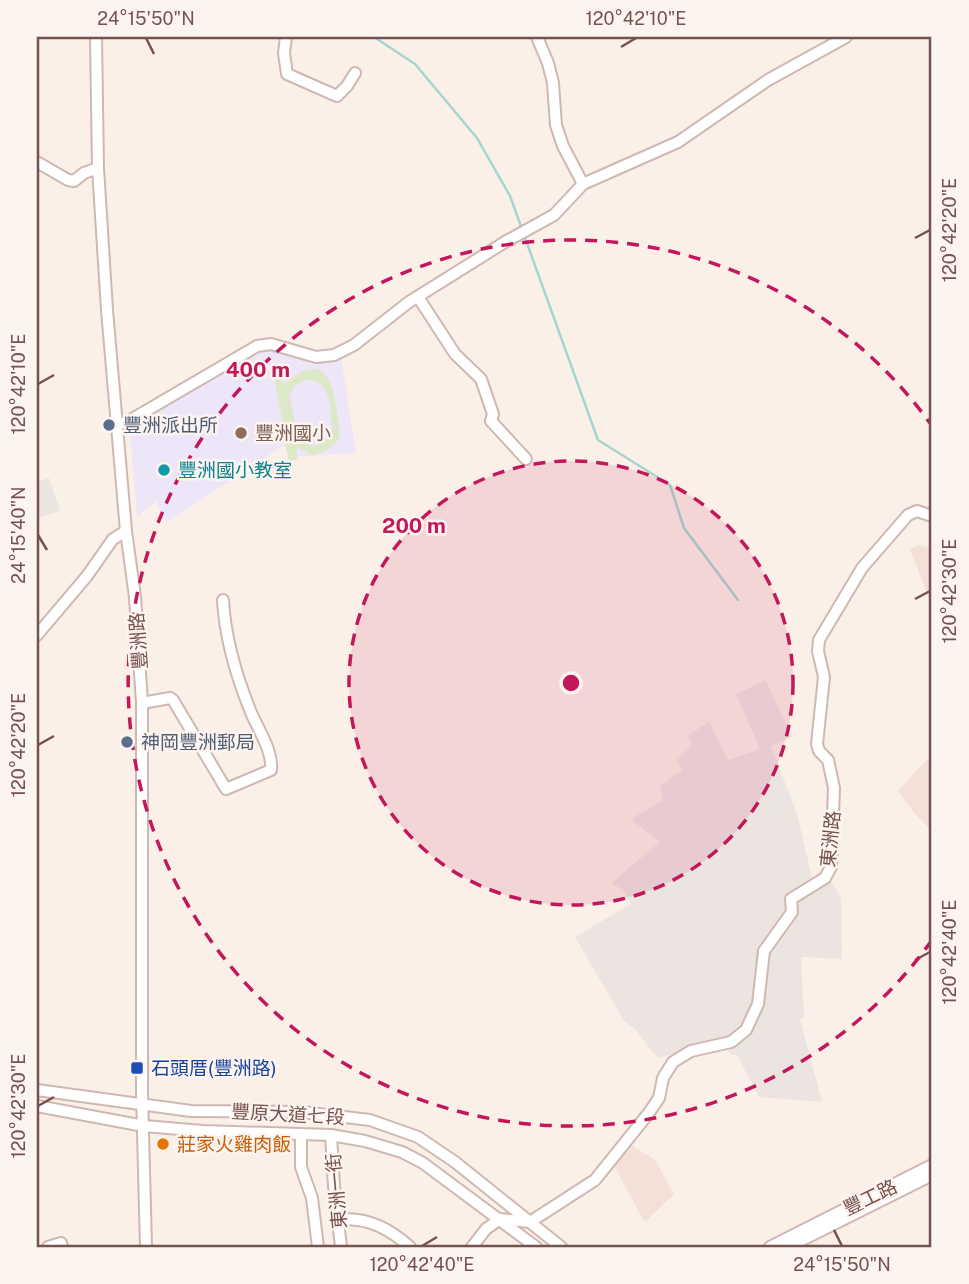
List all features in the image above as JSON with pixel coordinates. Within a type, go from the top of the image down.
[{"type":"street","name":"豐洲路","points":[[96,37],[98,168],[142,703],[146,1247]]},
{"type":"street","points":[[286,37],[284,53],[287,74],[337,96],[355,74]]},
{"type":"street","points":[[537,37],[554,83],[556,125],[563,146],[583,184]]},
{"type":"street","points":[[118,425],[261,345],[276,345],[308,356],[334,355],[354,345],[418,297],[505,242],[554,215],[583,184],[678,142],[768,80],[846,37]]},
{"type":"street","points":[[37,162],[74,181],[84,173],[98,168]]},
{"type":"street","points":[[418,297],[455,354],[481,379],[494,414],[491,421],[526,458]]},
{"type":"street","name":"東洲路","points":[[530,1222],[602,1173],[659,1098],[663,1078],[673,1062],[691,1051],[731,1042],[750,1025],[760,996],[764,951],[792,912],[791,900],[825,878],[830,870],[834,788],[828,761],[819,751],[816,740],[824,677],[818,651],[820,636],[862,568],[908,514],[917,511],[932,516]]},
{"type":"street","points":[[37,635],[87,576],[113,540],[126,531]]},
{"type":"street","points":[[142,703],[170,698],[173,700],[226,789],[271,771],[270,757],[249,709],[227,639],[223,600]]},
{"type":"street","name":"豐原大道七段","points":[[37,1090],[191,1111],[302,1112],[370,1120],[418,1137],[455,1162],[561,1247]]},
{"type":"street","name":"豐原大道七段","points":[[37,1107],[144,1126],[203,1131],[331,1135],[365,1141],[402,1152],[423,1163],[536,1247]]},
{"type":"street","points":[[301,1135],[301,1167],[312,1198],[318,1247]]},
{"type":"street","name":"東洲一街","points":[[331,1135],[341,1247]]},
{"type":"street","name":"豐工路","points":[[770,1247],[932,1165]]},
{"type":"street","name":"豐工路","points":[[788,1247],[932,1175]]},
{"type":"street","points":[[338,1220],[352,1218],[368,1222],[395,1234],[410,1247]]},
{"type":"street","points":[[472,1247],[486,1228],[500,1219],[530,1222]]},
{"type":"street","points":[[48,1247],[61,1242],[62,1247]]},
{"type":"shaded area","name":"豐洲國小","points":[[271,345],[310,364],[341,356],[356,453],[292,457],[284,445],[166,523],[156,501],[137,517],[129,421]]},
{"type":"shaded area","points":[[49,478],[60,511],[37,518],[37,482]]},
{"type":"shaded area","points":[[918,545],[932,548],[932,607],[910,549]]},
{"type":"shaded area","points":[[766,680],[792,737],[771,746],[797,814],[814,886],[830,879],[841,898],[842,959],[801,957],[804,1017],[800,1019],[822,1102],[759,1097],[737,1055],[732,1055],[725,1047],[705,1043],[660,1058],[656,1056],[636,1030],[624,1021],[575,937],[631,904],[623,890],[611,883],[660,842],[634,822],[633,818],[663,800],[660,786],[682,770],[677,760],[692,745],[688,736],[709,721],[728,760],[760,749],[736,694]]},
{"type":"shaded area","points":[[927,759],[932,768],[932,831],[898,791]]},
{"type":"shaded area","points":[[628,1143],[655,1160],[674,1194],[646,1221],[613,1164]]},
{"type":"green space","points":[[280,365],[284,385],[301,373],[313,369],[322,372],[329,380],[340,436],[329,449],[312,455],[297,447],[297,459],[289,462],[273,368]],"holes":[[[305,380],[321,384],[328,397],[333,430],[325,441],[316,446],[305,443],[298,437],[289,396],[294,386]]]},
{"type":"waterway","points":[[374,37],[415,64],[477,138],[510,196],[522,229]]},
{"type":"waterway","points":[[524,235],[598,440],[670,485],[684,528],[738,600]]},
{"type":"place","name":"豐洲派出所","points":[[109,425]]},
{"type":"place","name":"豐洲國小","points":[[241,433]]},
{"type":"place","name":"豐洲國小教室","points":[[164,470]]},
{"type":"place","name":"神岡豐洲郵局","points":[[127,742]]},
{"type":"place","name":"石頭厝(豐洲路)","points":[[137,1068]]},
{"type":"place","name":"莊家火雞肉飯","points":[[163,1144]]}]
